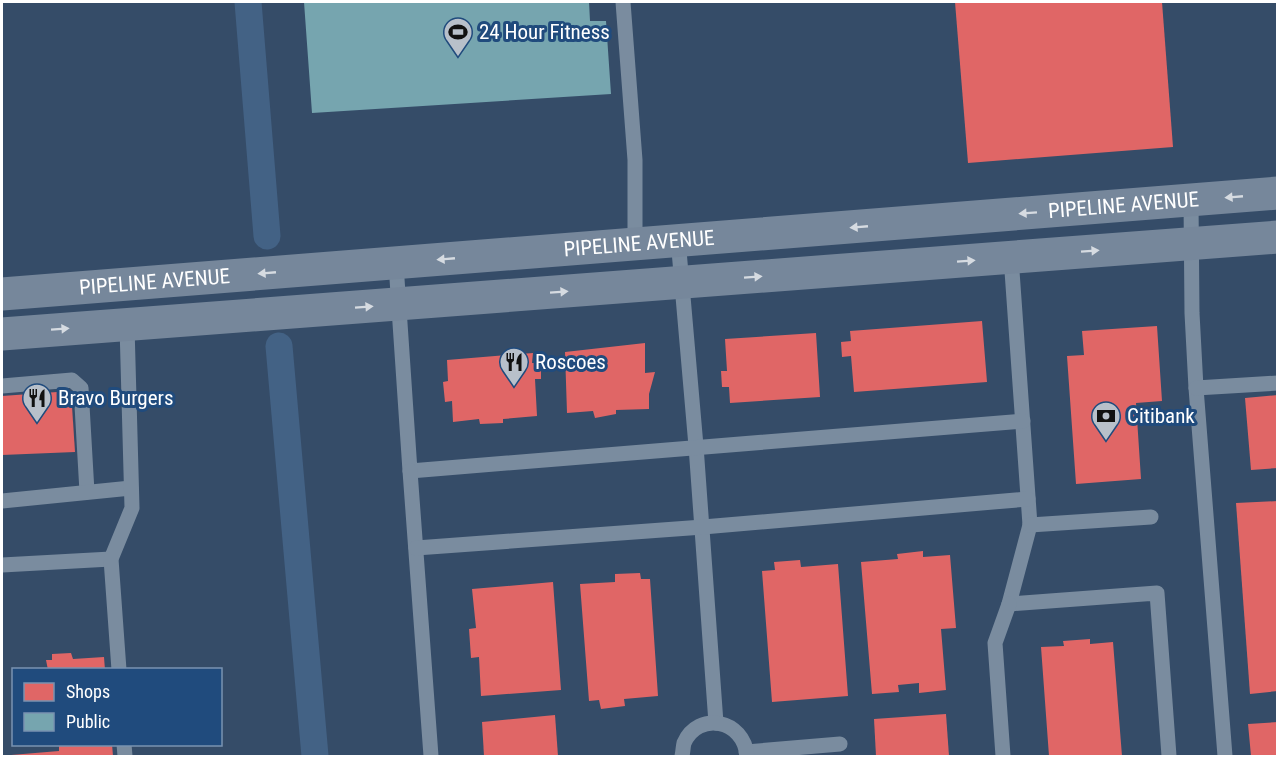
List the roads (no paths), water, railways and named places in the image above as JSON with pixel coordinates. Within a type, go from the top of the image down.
[{"type":"main road","name":"PIPELINE AVENUE","points":[[2,294],[396,264],[635,242],[1278,193]]},
{"type":"main road","name":"PIPELINE AVENUE","points":[[2,334],[1278,237]]},
{"type":"lane","points":[[623,2],[635,160],[635,242]]},
{"type":"lane","points":[[1191,201],[1192,313],[1196,388],[1225,756]]},
{"type":"lane","points":[[678,239],[716,723]]},
{"type":"lane","points":[[1003,756],[995,643],[1009,604],[1030,525],[1011,257]]},
{"type":"lane","points":[[396,264],[431,756]]},
{"type":"lane","points":[[119,668],[111,559],[132,508],[127,326]]},
{"type":"lane","points":[[2,386],[72,380],[81,388],[87,492]]},
{"type":"lane","points":[[1196,388],[1278,383]]},
{"type":"lane","points":[[410,471],[1023,421]]},
{"type":"lane","points":[[2,501],[131,488]]},
{"type":"lane","points":[[416,548],[702,527],[1028,499]]},
{"type":"lane","points":[[1030,525],[1151,517]]},
{"type":"lane","points":[[2,565],[111,559]]},
{"type":"lane","points":[[1009,604],[1157,594],[1169,756]]},
{"type":"lane","points":[[682,756],[684,743],[692,732],[703,725],[716,723],[729,726],[740,734],[746,746],[746,754],[840,744]]},
{"type":"waterway","points":[[248,2],[267,236]]},
{"type":"waterway","points":[[279,346],[315,756]]},
{"type":"place","name":"24 Hour Fitness","points":[[458,58]]},
{"type":"place","name":"Roscoes","points":[[514,388]]},
{"type":"place","name":"Bravo Burgers","points":[[37,424]]},
{"type":"place","name":"Citibank","points":[[1106,442]]}]
